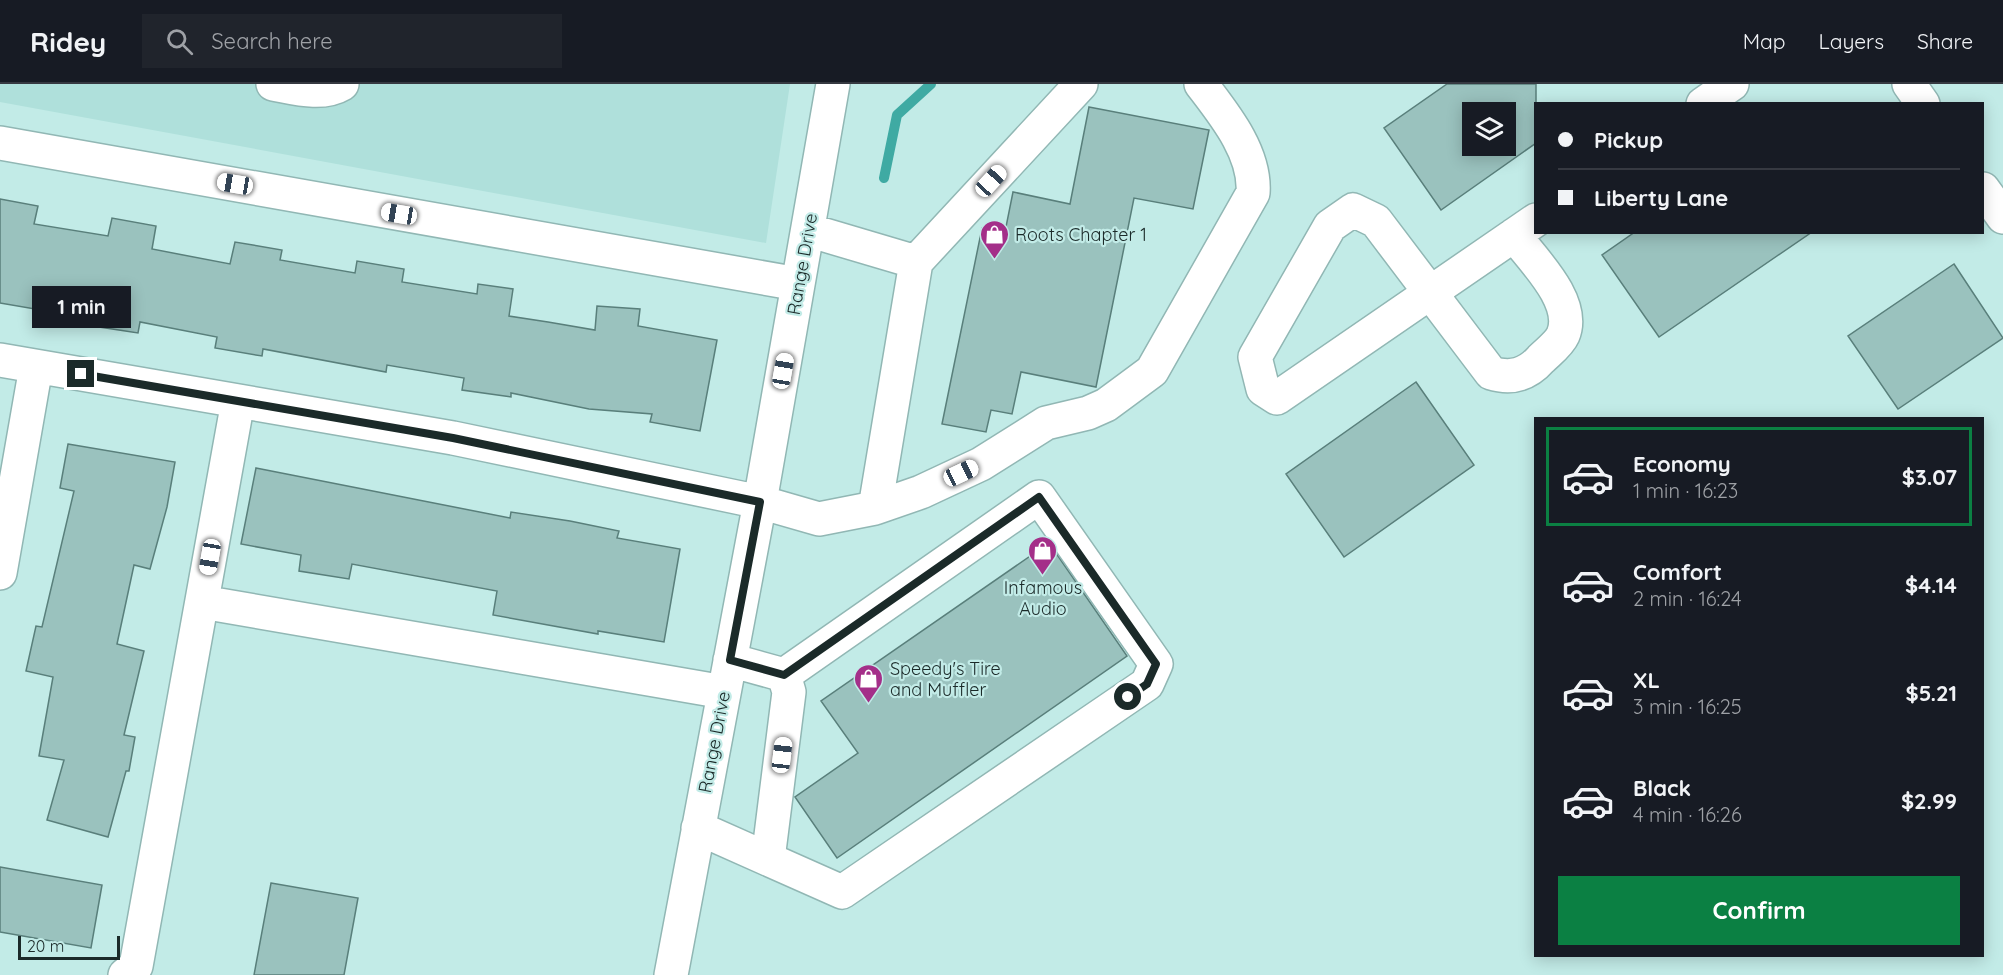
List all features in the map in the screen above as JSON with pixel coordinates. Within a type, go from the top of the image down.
[{"type":"street","points":[[273,84],[303,90],[334,89],[342,84]]},
{"type":"street","name":"Range Drive","points":[[671,975],[760,502],[833,84]]},
{"type":"street","points":[[875,508],[916,262],[1081,84]]},
{"type":"street","points":[[0,360],[453,438],[760,502],[819,519],[875,508],[921,492],[981,464],[1046,423],[1088,413],[1106,405],[1152,371],[1253,193],[1254,178],[1243,148],[1226,115],[1201,84]]},
{"type":"street","points":[[1909,84],[1922,102]]},
{"type":"street","points":[[0,143],[798,285]]},
{"type":"street","points":[[1984,190],[2003,217]]},
{"type":"street","points":[[1525,227],[1429,294],[1277,398],[1263,389],[1255,357],[1330,226],[1353,210],[1376,221],[1429,294],[1491,373],[1518,376],[1538,363],[1563,337],[1567,320],[1563,302],[1525,227]]},
{"type":"street","points":[[808,230],[916,262]]},
{"type":"street","points":[[0,568],[36,367]]},
{"type":"street","points":[[125,975],[136,966],[238,401]]},
{"type":"street","points":[[698,828],[842,892],[1147,684],[1156,664],[1039,497],[784,675]]},
{"type":"street","points":[[202,602],[724,692]]},
{"type":"street","points":[[730,660],[784,675]]},
{"type":"street","points":[[768,859],[789,692],[784,675]]},
{"type":"shaded area","points":[[0,84],[790,84],[766,243],[0,102]]},
{"type":"building","points":[[1447,84],[1536,84],[1534,144],[1441,210],[1384,128]]},
{"type":"building","points":[[1089,107],[1209,130],[1193,209],[1134,198],[1096,387],[1021,372],[1012,414],[991,410],[986,432],[942,424],[982,228],[1005,232],[1013,192],[1070,204]]},
{"type":"building","points":[[0,199],[38,206],[34,224],[108,236],[112,218],[156,226],[152,249],[230,264],[235,242],[282,250],[280,260],[355,273],[357,261],[404,269],[402,282],[477,294],[478,284],[513,289],[509,316],[595,330],[597,306],[640,309],[638,326],[717,340],[700,431],[650,422],[652,414],[589,409],[511,393],[511,397],[462,390],[464,378],[387,365],[386,372],[263,349],[262,356],[215,348],[217,337],[140,322],[138,333],[93,326],[94,319],[0,303]]},
{"type":"building","points":[[1632,234],[1809,234],[1659,337],[1602,255]]},
{"type":"building","points":[[1954,264],[2003,338],[1898,409],[1848,336]]},
{"type":"building","points":[[1416,382],[1474,465],[1344,557],[1286,474]]},
{"type":"building","points":[[68,444],[175,462],[167,507],[150,569],[134,565],[117,644],[144,651],[124,735],[135,737],[129,771],[126,771],[108,837],[47,820],[64,760],[39,756],[53,677],[26,671],[36,626],[42,627],[74,491],[60,488]]},
{"type":"building","points":[[256,468],[510,518],[511,512],[570,521],[619,531],[617,538],[680,549],[664,642],[598,631],[598,634],[493,615],[497,591],[352,564],[349,579],[299,571],[301,555],[241,544]]},
{"type":"building","points":[[1049,543],[1127,656],[837,858],[795,797],[858,753],[821,701]]},
{"type":"building","points":[[0,867],[102,885],[91,948],[0,932]]},
{"type":"building","points":[[271,883],[358,898],[344,975],[254,975]]},
{"type":"waterway","points":[[884,178],[897,115],[931,84]]},
{"type":"place","name":"Roots Chapter 1","points":[[994,260]]},
{"type":"place","name":"Infamous Audio","points":[[1043,576]]},
{"type":"place","name":"Speedy's Tire and Muffler","points":[[869,704]]},
{"type":"route","points":[[81,374],[453,438],[760,502],[730,660],[784,675],[1039,497],[1156,664],[1147,684],[1128,697]]}]
